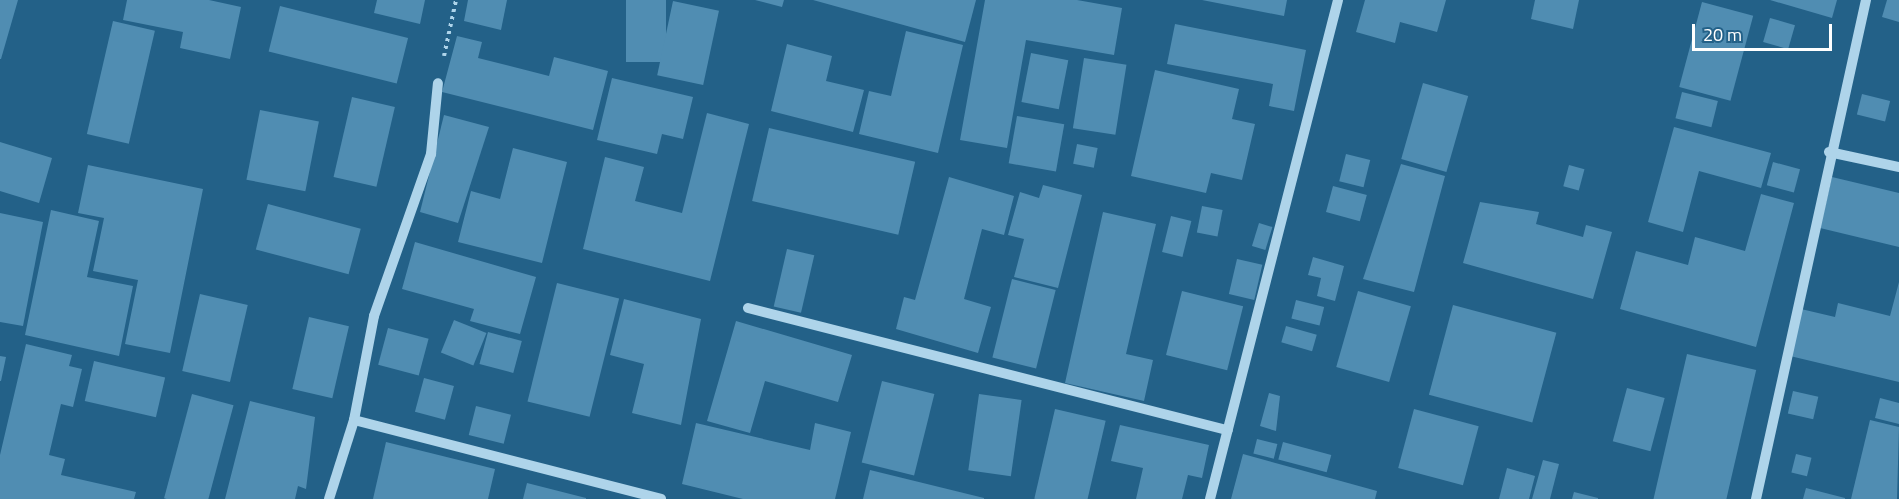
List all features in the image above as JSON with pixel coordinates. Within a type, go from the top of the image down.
[{"type":"street","points":[[1210,499],[1338,0]]},
{"type":"street","points":[[1756,499],[1829,152],[1866,0]]},
{"type":"street","points":[[329,499],[354,420],[374,316],[431,153],[438,83]]},
{"type":"street","points":[[1829,152],[1899,167]]},
{"type":"street","points":[[748,308],[1228,430]]},
{"type":"street","points":[[354,420],[661,499]]},
{"type":"path","points":[[438,83],[456,0]]},
{"type":"building","points":[[0,0],[18,0],[1,59],[0,59]]},
{"type":"building","points":[[127,0],[209,0],[241,7],[230,59],[180,48],[183,32],[123,20]]},
{"type":"building","points":[[377,0],[425,0],[420,24],[374,13]]},
{"type":"building","points":[[468,0],[507,0],[501,30],[464,21]]},
{"type":"building","points":[[626,0],[666,0],[666,62],[626,62]]},
{"type":"building","points":[[755,0],[784,0],[782,7]]},
{"type":"building","points":[[813,0],[976,0],[965,42]]},
{"type":"building","points":[[985,0],[1077,0],[1122,8],[1114,55],[1026,40],[1007,148],[960,140]]},
{"type":"building","points":[[1202,0],[1287,0],[1284,16]]},
{"type":"building","points":[[1365,0],[1446,0],[1437,32],[1400,22],[1395,43],[1356,32]]},
{"type":"building","points":[[1535,0],[1579,0],[1573,29],[1531,19]]},
{"type":"building","points":[[1770,0],[1837,0],[1832,18]]},
{"type":"building","points":[[1887,0],[1899,0],[1899,22],[1882,17]]},
{"type":"building","points":[[673,1],[719,11],[703,85],[657,75]]},
{"type":"building","points":[[1702,2],[1753,16],[1730,101],[1679,87]]},
{"type":"building","points":[[280,6],[408,38],[397,84],[269,52]]},
{"type":"building","points":[[1770,18],[1795,25],[1788,49],[1763,42]]},
{"type":"building","points":[[113,21],[155,31],[129,144],[87,134]]},
{"type":"building","points":[[1175,24],[1306,50],[1294,111],[1269,106],[1273,84],[1167,64]]},
{"type":"building","points":[[906,31],[963,45],[938,153],[859,134],[869,91],[891,96]]},
{"type":"building","points":[[457,36],[482,42],[478,58],[549,76],[554,57],[608,71],[593,130],[442,92]]},
{"type":"building","points":[[787,44],[832,56],[826,81],[864,90],[853,132],[771,111]]},
{"type":"building","points":[[1031,53],[1068,60],[1059,109],[1021,102]]},
{"type":"building","points":[[1084,58],[1126,65],[1115,135],[1073,128]]},
{"type":"building","points":[[1155,70],[1239,89],[1232,119],[1255,124],[1242,180],[1211,173],[1206,193],[1131,176]]},
{"type":"building","points":[[612,78],[693,97],[683,139],[662,134],[657,154],[597,140]]},
{"type":"building","points":[[1423,83],[1468,96],[1446,172],[1401,159]]},
{"type":"building","points":[[1682,92],[1718,101],[1711,127],[1675,118]]},
{"type":"building","points":[[1862,94],[1890,101],[1885,121],[1857,114]]},
{"type":"building","points":[[352,97],[395,107],[376,187],[334,177]]},
{"type":"building","points":[[260,110],[319,121],[305,191],[246,180]]},
{"type":"building","points":[[707,113],[749,124],[710,281],[583,249],[605,157],[644,167],[635,201],[682,213]]},
{"type":"building","points":[[444,115],[489,127],[458,223],[420,212]]},
{"type":"building","points":[[1017,116],[1064,124],[1056,172],[1009,163]]},
{"type":"building","points":[[1674,127],[1771,153],[1761,188],[1699,171],[1683,232],[1648,222]]},
{"type":"building","points":[[769,128],[915,162],[898,235],[752,201]]},
{"type":"building","points":[[0,142],[52,158],[39,203],[0,191]]},
{"type":"building","points":[[1077,144],[1098,148],[1094,168],[1073,164]]},
{"type":"building","points":[[513,148],[567,162],[542,263],[458,242],[471,191],[500,199]]},
{"type":"building","points":[[1346,154],[1370,160],[1363,187],[1339,181]]},
{"type":"building","points":[[1773,162],[1800,169],[1794,192],[1767,185]]},
{"type":"building","points":[[1401,164],[1445,176],[1414,292],[1363,279]]},
{"type":"building","points":[[88,165],[203,189],[170,353],[125,344],[138,280],[93,271],[104,218],[78,213]]},
{"type":"building","points":[[1569,165],[1584,169],[1579,190],[1563,186]]},
{"type":"building","points":[[949,177],[1014,196],[1004,235],[982,229],[964,299],[991,307],[978,353],[896,329],[904,297],[915,300]]},
{"type":"building","points":[[1832,177],[1899,193],[1899,247],[1820,228]]},
{"type":"building","points":[[1043,185],[1082,195],[1058,288],[1014,277],[1024,239],[1008,235],[1020,192],[1039,198]]},
{"type":"building","points":[[1333,186],[1367,195],[1360,221],[1326,212]]},
{"type":"building","points":[[1761,194],[1794,203],[1756,347],[1620,309],[1636,251],[1688,265],[1695,237],[1745,251]]},
{"type":"building","points":[[1480,202],[1539,212],[1536,224],[1583,237],[1586,225],[1612,232],[1593,299],[1463,263]]},
{"type":"building","points":[[268,204],[361,229],[349,274],[256,249]]},
{"type":"building","points":[[1202,206],[1223,210],[1217,237],[1197,233]]},
{"type":"building","points":[[51,210],[99,221],[87,277],[133,286],[119,356],[25,335]]},
{"type":"building","points":[[1103,212],[1156,224],[1126,354],[1153,360],[1144,401],[1065,383]]},
{"type":"building","points":[[0,213],[43,222],[23,326],[0,322]]},
{"type":"building","points":[[1171,216],[1191,221],[1182,257],[1162,252]]},
{"type":"building","points":[[1259,223],[1272,227],[1265,250],[1252,246]]},
{"type":"building","points":[[415,242],[536,277],[520,334],[470,321],[474,309],[402,289]]},
{"type":"building","points":[[787,249],[814,255],[801,313],[774,306]]},
{"type":"building","points":[[1313,257],[1344,266],[1335,301],[1317,296],[1321,278],[1308,275]]},
{"type":"building","points":[[1237,259],[1262,265],[1254,300],[1229,294]]},
{"type":"building","points":[[1012,279],[1056,290],[1036,368],[992,358]]},
{"type":"building","points":[[1899,282],[1899,382],[1790,356],[1801,309],[1835,317],[1838,303],[1890,316]]},
{"type":"building","points":[[557,283],[619,298],[590,417],[527,401]]},
{"type":"building","points":[[1182,291],[1243,306],[1227,370],[1166,355]]},
{"type":"building","points":[[1358,291],[1411,306],[1389,382],[1336,367]]},
{"type":"building","points":[[200,294],[248,305],[230,382],[182,371]]},
{"type":"building","points":[[624,299],[701,319],[681,425],[632,413],[644,364],[610,355]]},
{"type":"building","points":[[1296,300],[1324,307],[1320,325],[1291,318]]},
{"type":"building","points":[[1453,305],[1556,333],[1532,423],[1429,395]]},
{"type":"building","points":[[309,317],[349,326],[332,398],[292,389]]},
{"type":"building","points":[[454,320],[486,333],[473,366],[441,352]]},
{"type":"building","points":[[736,321],[852,355],[838,402],[765,381],[750,433],[707,421]]},
{"type":"building","points":[[1286,326],[1317,335],[1312,351],[1281,342]]},
{"type":"building","points":[[388,328],[429,339],[419,376],[378,365]]},
{"type":"building","points":[[488,332],[522,341],[513,373],[479,364]]},
{"type":"building","points":[[26,344],[72,355],[69,366],[82,369],[73,407],[61,404],[49,455],[65,459],[61,475],[136,492],[134,499],[0,499],[0,455]]},
{"type":"building","points":[[1687,354],[1756,370],[1726,499],[1654,499]]},
{"type":"building","points":[[0,356],[6,357],[1,381],[0,381]]},
{"type":"building","points":[[94,361],[165,377],[156,417],[85,401]]},
{"type":"building","points":[[424,378],[454,386],[445,420],[415,412]]},
{"type":"building","points":[[882,381],[934,394],[914,476],[862,463]]},
{"type":"building","points":[[1627,388],[1665,398],[1650,451],[1613,441]]},
{"type":"building","points":[[1793,391],[1818,397],[1813,419],[1788,413]]},
{"type":"building","points":[[1269,393],[1280,396],[1276,431],[1260,426]]},
{"type":"building","points":[[192,394],[234,405],[208,499],[164,498]]},
{"type":"building","points":[[979,394],[1022,400],[1011,476],[968,470]]},
{"type":"building","points":[[1880,398],[1899,403],[1899,424],[1875,418]]},
{"type":"building","points":[[250,401],[315,417],[306,489],[298,486],[295,499],[225,499]]},
{"type":"building","points":[[476,406],[511,415],[504,444],[469,435]]},
{"type":"building","points":[[1055,409],[1106,421],[1088,499],[1034,499]]},
{"type":"building","points":[[1414,409],[1479,426],[1463,485],[1398,468]]},
{"type":"building","points":[[1870,420],[1899,427],[1897,499],[1851,499]]},
{"type":"building","points":[[696,423],[810,450],[815,423],[851,432],[835,499],[743,499],[682,484]]},
{"type":"building","points":[[1120,425],[1209,445],[1202,478],[1188,475],[1182,499],[1136,499],[1143,468],[1111,461]]},
{"type":"building","points":[[1257,439],[1277,444],[1274,459],[1253,454]]},
{"type":"building","points":[[386,442],[495,469],[488,499],[373,499]]},
{"type":"building","points":[[1283,442],[1331,455],[1327,472],[1278,459]]},
{"type":"building","points":[[1243,454],[1377,491],[1375,499],[1231,499]]},
{"type":"building","points":[[1796,454],[1812,458],[1807,476],[1791,472]]},
{"type":"building","points":[[1543,460],[1559,464],[1550,499],[1532,499]]},
{"type":"building","points":[[1507,468],[1535,476],[1529,499],[1499,499]]},
{"type":"building","points":[[870,470],[984,498],[984,499],[863,499]]},
{"type":"building","points":[[527,483],[586,498],[586,499],[523,499]]},
{"type":"building","points":[[1806,488],[1845,498],[1845,499],[1803,499]]},
{"type":"building","points":[[1574,492],[1598,498],[1598,499],[1572,499]]}]
